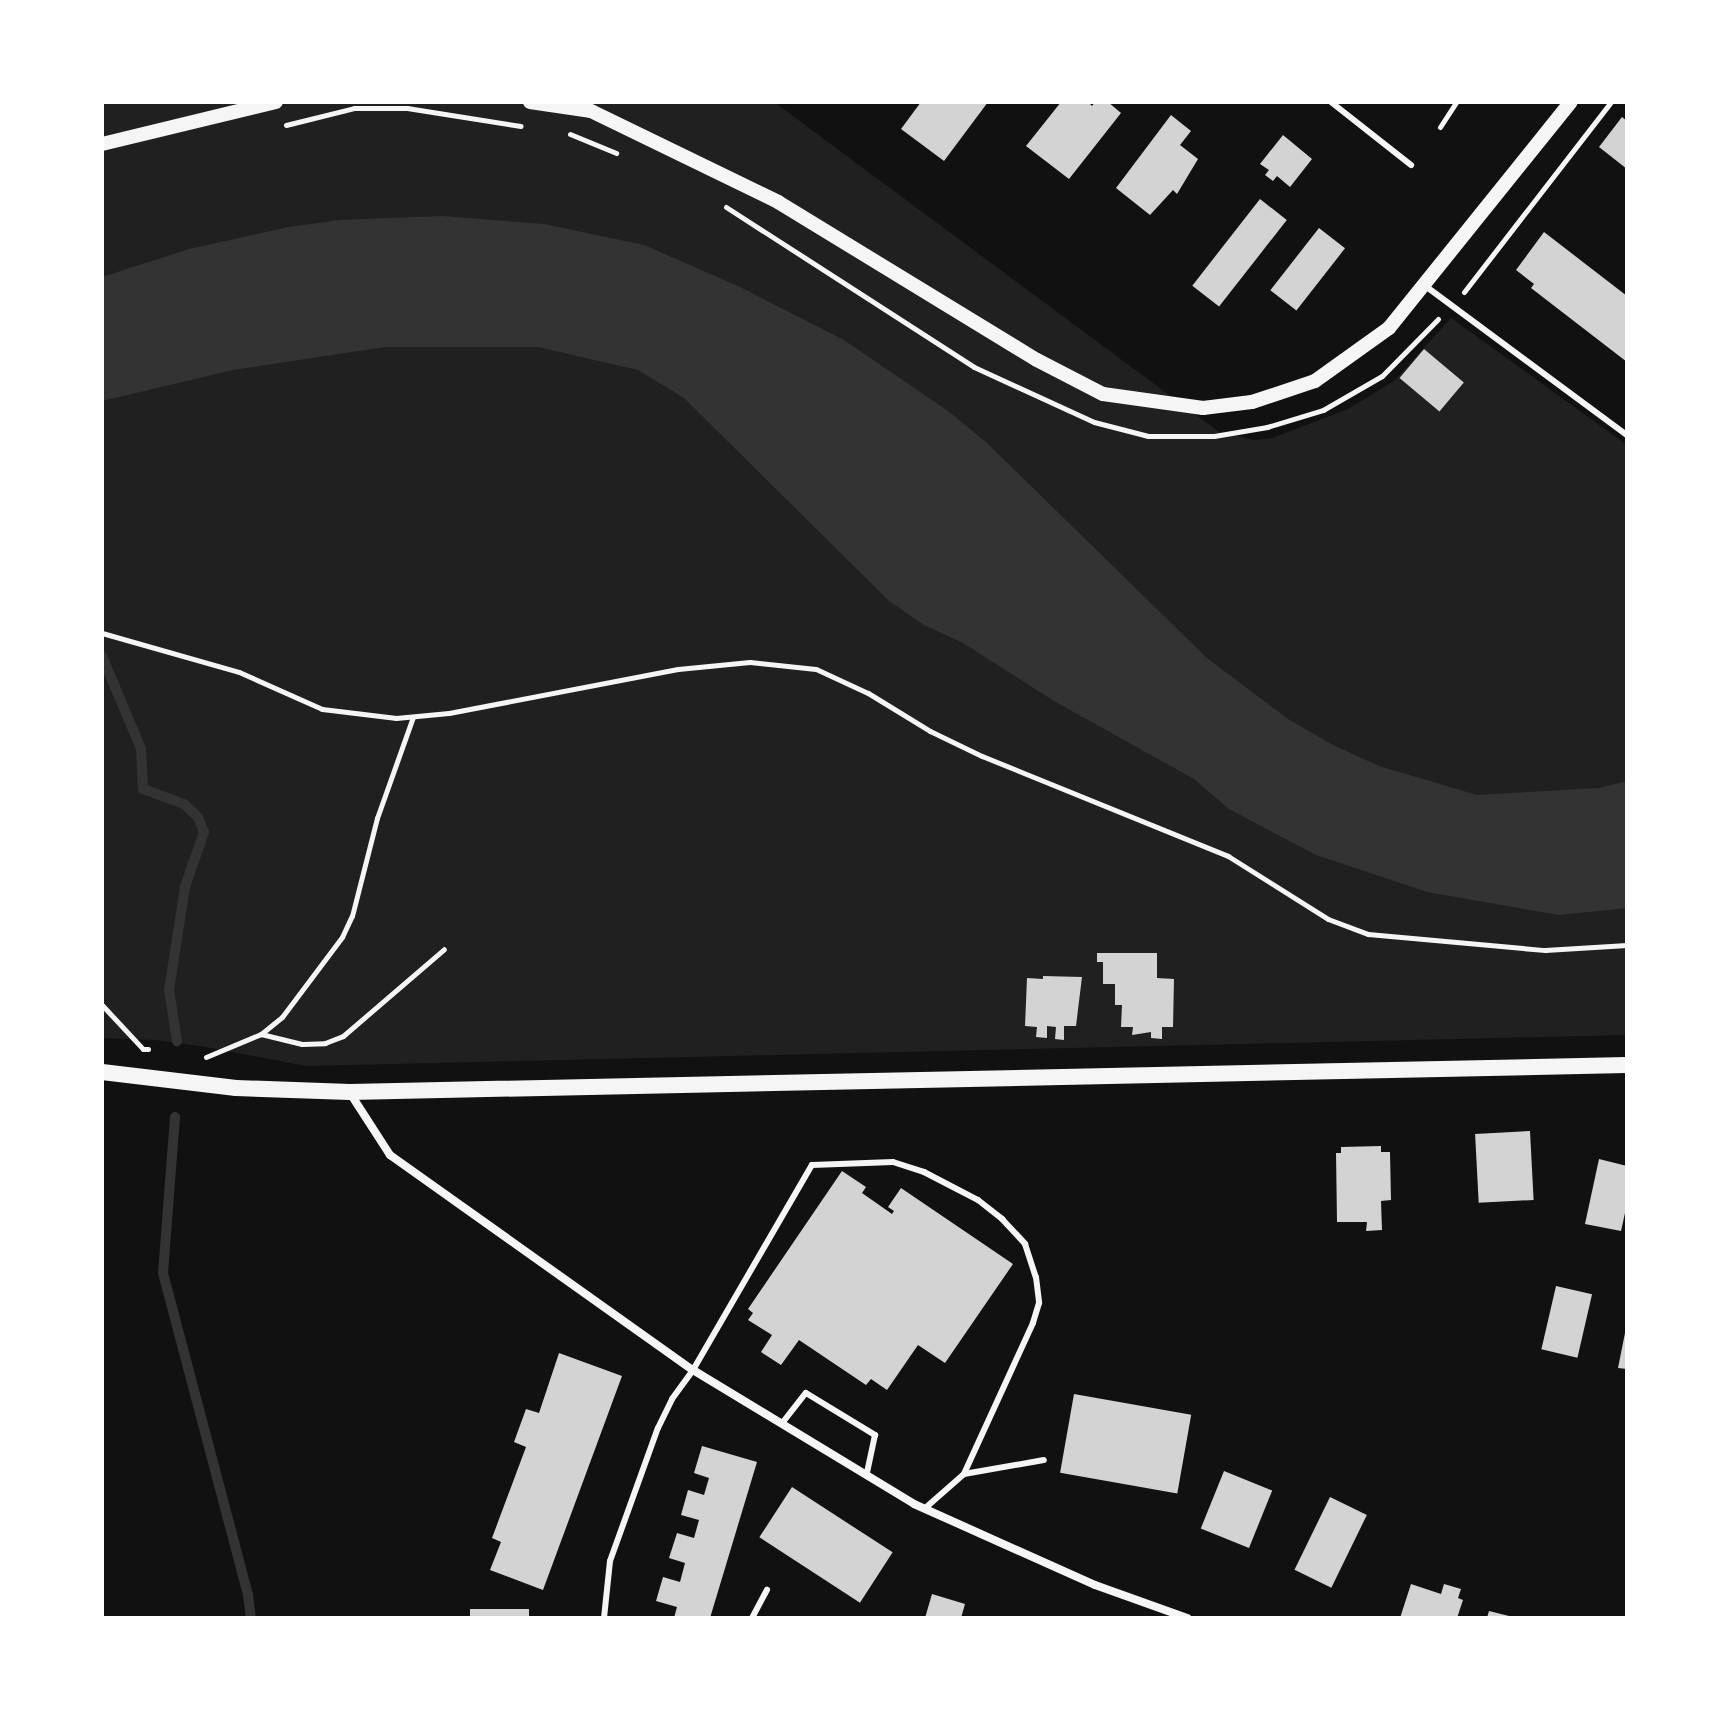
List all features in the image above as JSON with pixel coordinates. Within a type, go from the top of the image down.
[{"type":"main road","points":[[102,1072],[236,1088],[350,1092],[1627,1065]]},
{"type":"street","points":[[102,144],[276,102]]},
{"type":"street","points":[[530,102],[591,111],[778,202],[1037,360],[1103,394],[1203,408],[1252,402],[1315,381],[1389,328],[1571,102]]},
{"type":"street","points":[[350,1092],[390,1155],[693,1370],[924,1509],[1095,1585],[1187,1618]]},
{"type":"lane","points":[[1331,102],[1411,165]]},
{"type":"lane","points":[[1424,285],[1627,435]]},
{"type":"lane","points":[[604,1618],[610,1561],[658,1428],[672,1399],[693,1370],[812,1165],[893,1162],[924,1172],[978,1200],[1002,1219],[1025,1244],[1036,1277],[1039,1303],[1033,1323],[964,1474],[924,1509]]},
{"type":"lane","points":[[783,1422],[806,1393],[875,1435],[867,1474]]},
{"type":"lane","points":[[964,1474],[1044,1460]]},
{"type":"lane","points":[[752,1618],[767,1590]]},
{"type":"path","points":[[1440,127],[1456,102]]},
{"type":"path","points":[[1465,291],[1611,102]]},
{"type":"path","points":[[279,126],[354,108],[407,108],[535,128]]},
{"type":"path","points":[[564,132],[630,159]]},
{"type":"path","points":[[717,202],[974,367],[1094,422],[1148,436],[1214,436],[1267,427],[1323,410],[1382,376],[1444,312]]},
{"type":"path","points":[[105,633],[239,672],[322,709],[413,717],[449,713],[678,669],[750,662],[816,669],[868,693],[930,731],[982,756],[1228,856],[1328,919],[1368,934],[1545,950],[1627,945]]},
{"type":"path","points":[[204,1058],[261,1034],[301,995],[352,916],[377,818],[413,717]]},
{"type":"path","points":[[261,1034],[302,1044],[325,1043],[343,1036],[444,949]]},
{"type":"path","points":[[102,1005],[143,1049],[158,1051]]},
{"type":"shaded area","points":[[102,102],[774,102],[1219,432],[1254,440],[1272,438],[1348,409],[1394,381],[1451,318],[1627,445],[1627,1035],[306,1066],[155,1040],[102,1038]]},
{"type":"shaded area","points":[[442,216],[544,224],[644,245],[738,286],[844,340],[948,411],[987,443],[1207,658],[1288,719],[1333,745],[1379,766],[1477,795],[1599,788],[1627,781],[1627,908],[1559,915],[1427,892],[1316,855],[1229,809],[1194,779],[1054,701],[963,643],[924,625],[889,601],[684,398],[638,370],[538,347],[385,347],[233,370],[102,401],[102,277],[189,249],[289,227],[340,220]]},
{"type":"building","points":[[921,102],[988,102],[944,161],[901,129]]},
{"type":"building","points":[[1061,102],[1088,102],[1092,106],[1095,102],[1108,102],[1121,113],[1069,179],[1026,146]]},
{"type":"building","points":[[1171,115],[1191,131],[1180,145],[1198,159],[1177,194],[1173,190],[1150,215],[1116,188]]},
{"type":"building","points":[[1622,117],[1627,121],[1627,169],[1599,147]]},
{"type":"building","points":[[1283,135],[1312,159],[1290,187],[1277,176],[1273,181],[1265,175],[1269,170],[1260,164]]},
{"type":"building","points":[[1260,199],[1287,220],[1219,307],[1192,286]]},
{"type":"building","points":[[1319,228],[1345,248],[1296,311],[1270,290]]},
{"type":"building","points":[[1544,232],[1627,296],[1627,362],[1531,288],[1534,284],[1516,270]]},
{"type":"building","points":[[1424,349],[1464,382],[1439,412],[1400,378]]},
{"type":"building","points":[[1097,953],[1157,953],[1157,978],[1174,979],[1173,1027],[1162,1027],[1162,1039],[1151,1038],[1151,1032],[1132,1035],[1133,1027],[1121,1027],[1122,1005],[1115,1005],[1115,984],[1103,984],[1103,962],[1097,962]]},
{"type":"building","points":[[1043,976],[1082,977],[1076,1026],[1064,1026],[1064,1040],[1055,1039],[1056,1027],[1047,1026],[1047,1038],[1036,1037],[1037,1027],[1025,1026],[1027,978],[1043,979]]},
{"type":"building","points":[[1530,1131],[1534,1200],[1479,1203],[1475,1134]]},
{"type":"building","points":[[1381,1146],[1381,1152],[1390,1152],[1391,1200],[1381,1201],[1382,1230],[1366,1231],[1367,1222],[1337,1222],[1336,1153],[1341,1153],[1341,1147]]},
{"type":"building","points":[[1599,1159],[1627,1166],[1627,1204],[1621,1231],[1585,1224]]},
{"type":"building","points":[[842,1171],[866,1187],[862,1193],[892,1214],[894,1211],[888,1207],[901,1188],[1013,1264],[945,1363],[918,1345],[887,1390],[871,1379],[866,1385],[799,1340],[781,1365],[761,1352],[772,1335],[748,1320],[753,1313],[748,1309]]},
{"type":"building","points":[[1556,1286],[1592,1294],[1577,1358],[1541,1349]]},
{"type":"building","points":[[1627,1329],[1627,1369],[1618,1368]]},
{"type":"building","points":[[559,1353],[622,1376],[543,1590],[490,1570],[501,1542],[492,1538],[526,1447],[514,1442],[526,1409],[539,1413]]},
{"type":"building","points":[[1074,1394],[1191,1415],[1177,1493],[1060,1473]]},
{"type":"building","points":[[702,1446],[757,1462],[710,1618],[674,1618],[677,1607],[656,1601],[663,1577],[680,1582],[685,1563],[669,1558],[677,1533],[694,1538],[699,1520],[681,1515],[688,1490],[704,1495],[709,1478],[694,1473]]},
{"type":"building","points":[[1224,1471],[1272,1490],[1249,1548],[1201,1528]]},
{"type":"building","points":[[792,1487],[893,1552],[860,1603],[759,1537]]},
{"type":"building","points":[[1330,1497],[1367,1515],[1331,1588],[1294,1570]]},
{"type":"building","points":[[1411,1584],[1441,1594],[1444,1584],[1461,1589],[1458,1598],[1463,1600],[1457,1618],[1400,1618]]},
{"type":"building","points":[[932,1594],[965,1604],[961,1618],[925,1618]]},
{"type":"building","points":[[470,1609],[529,1609],[529,1618],[470,1618]]},
{"type":"building","points":[[1489,1611],[1513,1617],[1513,1618],[1487,1618]]},
{"type":"waterway","points":[[102,656],[141,749],[143,789],[184,804],[198,817],[204,832],[185,887],[169,990],[177,1041]]},
{"type":"waterway","points":[[175,1117],[163,1273],[248,1595],[251,1618]]}]
